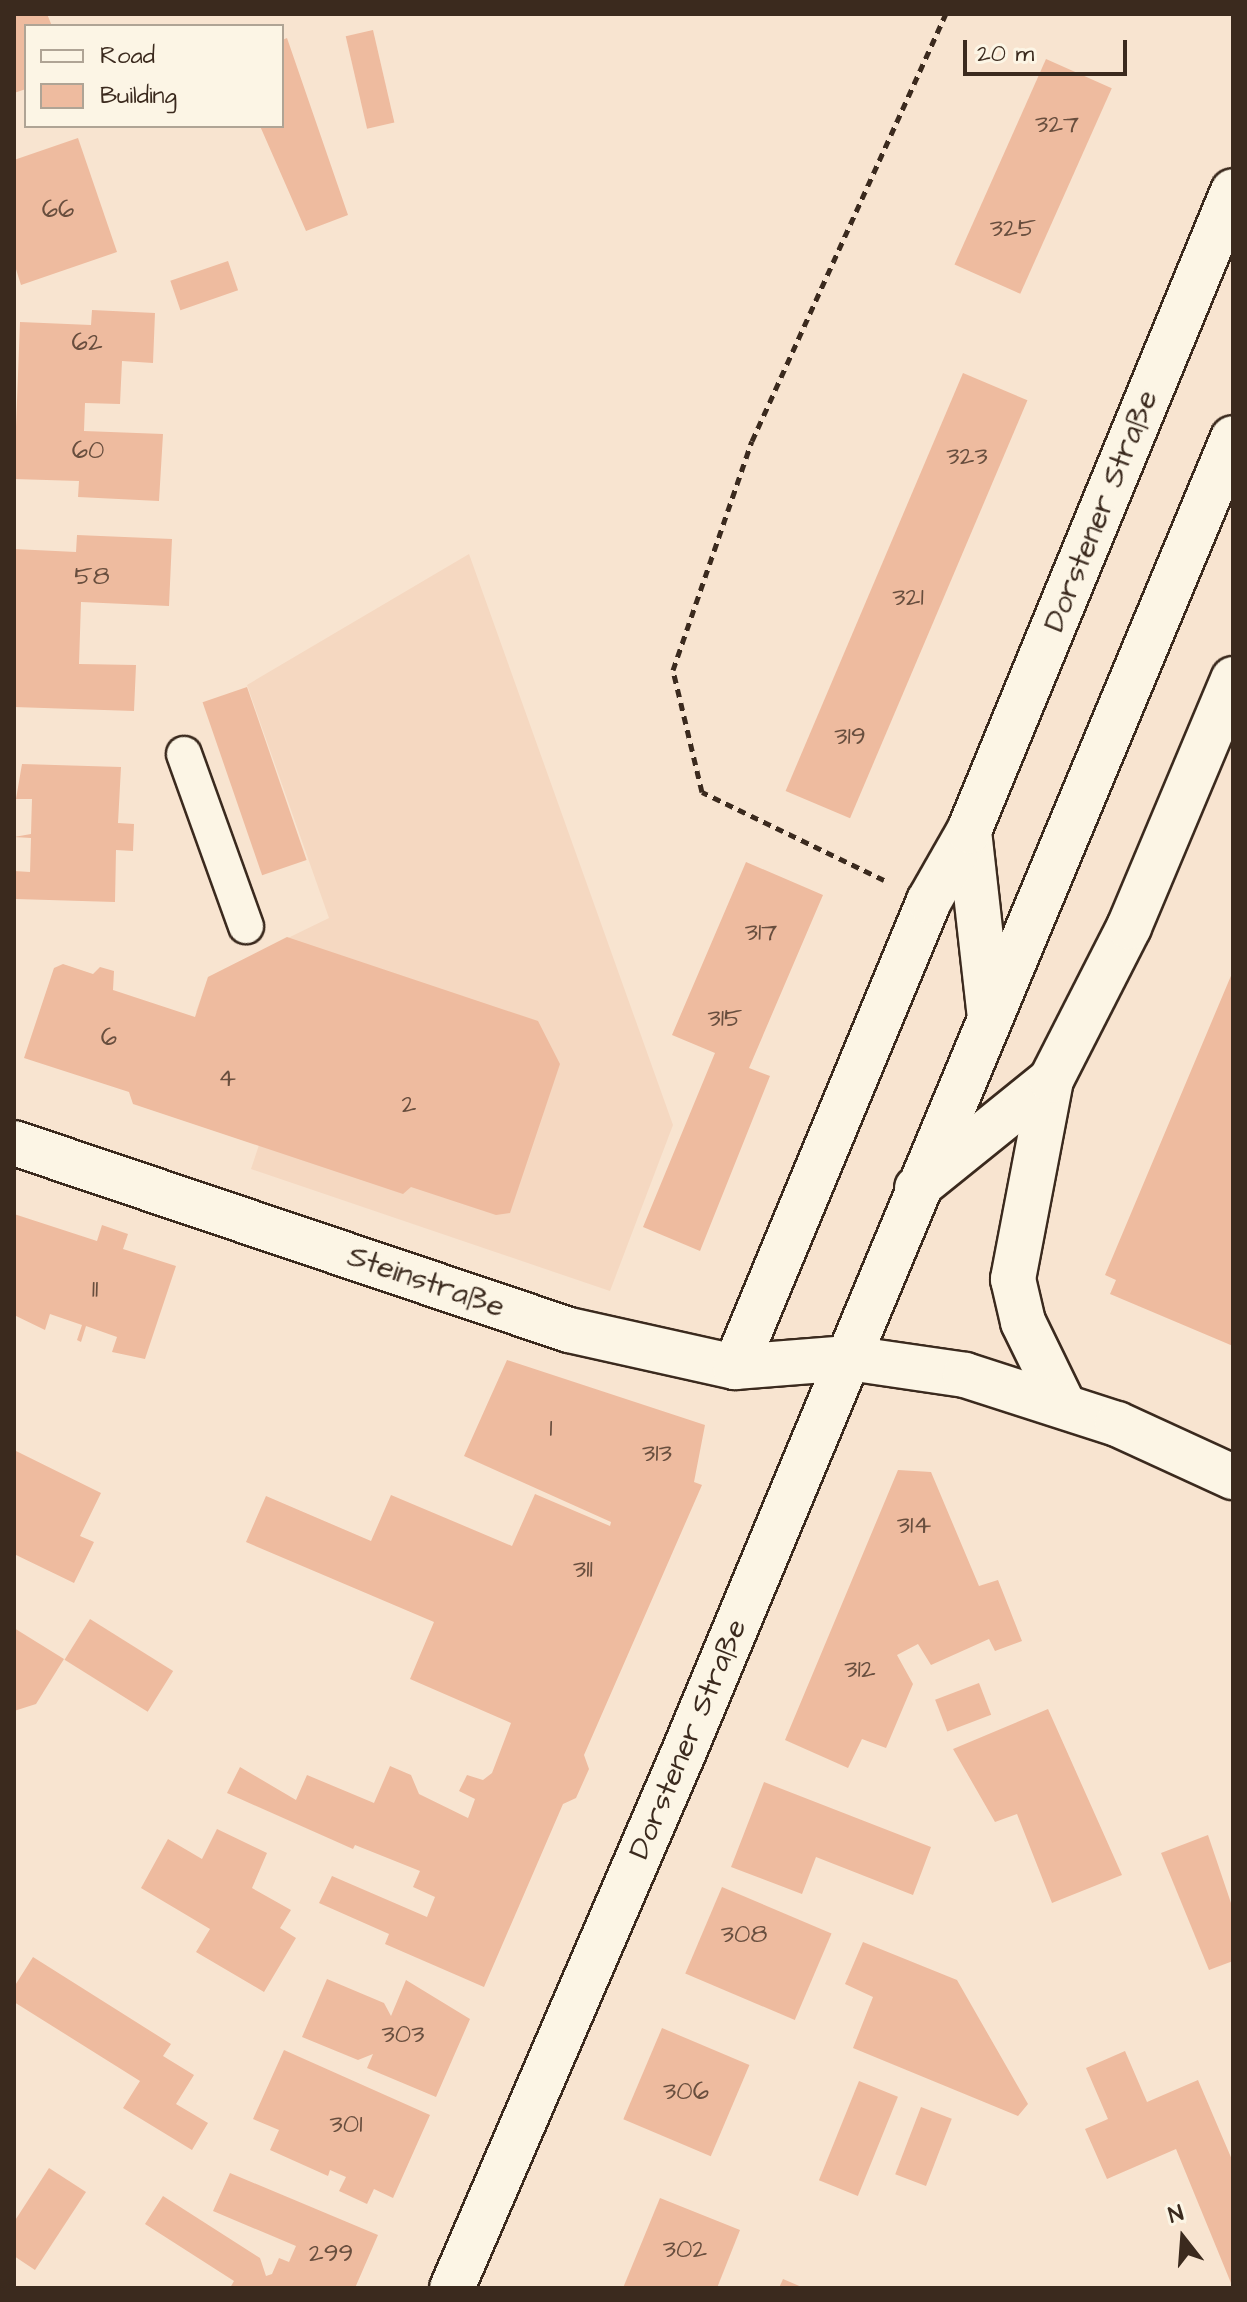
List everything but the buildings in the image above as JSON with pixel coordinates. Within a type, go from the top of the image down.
[{"type":"street","name":"Dorstener Straße","points":[[735,1367],[929,901],[969,831],[1233,191]]},
{"type":"street","name":"Dorstener Straße","points":[[452,2288],[849,1358],[917,1188],[1233,438]]},
{"type":"street","name":"Dorstener Straße","points":[[917,1188],[1051,1080],[1129,927],[1233,679]]},
{"type":"street","name":"Dorstener Straße","points":[[969,831],[990,1018]]},
{"type":"street","points":[[1051,1080],[1013,1279],[1023,1322],[1063,1404]]},
{"type":"street","name":"Steinstraße","points":[[14,1143],[530,1318],[735,1367],[849,1358],[965,1375],[1063,1404],[1233,1477]]},
{"type":"lane","points":[[184,754],[246,926]]},
{"type":"path","points":[[929,901],[702,792],[673,670],[752,441],[946,14]]},
{"type":"shaded area","points":[[469,554],[673,1125],[610,1291],[251,1169],[292,1045],[196,1012],[208,977],[329,918],[247,685]]}]
